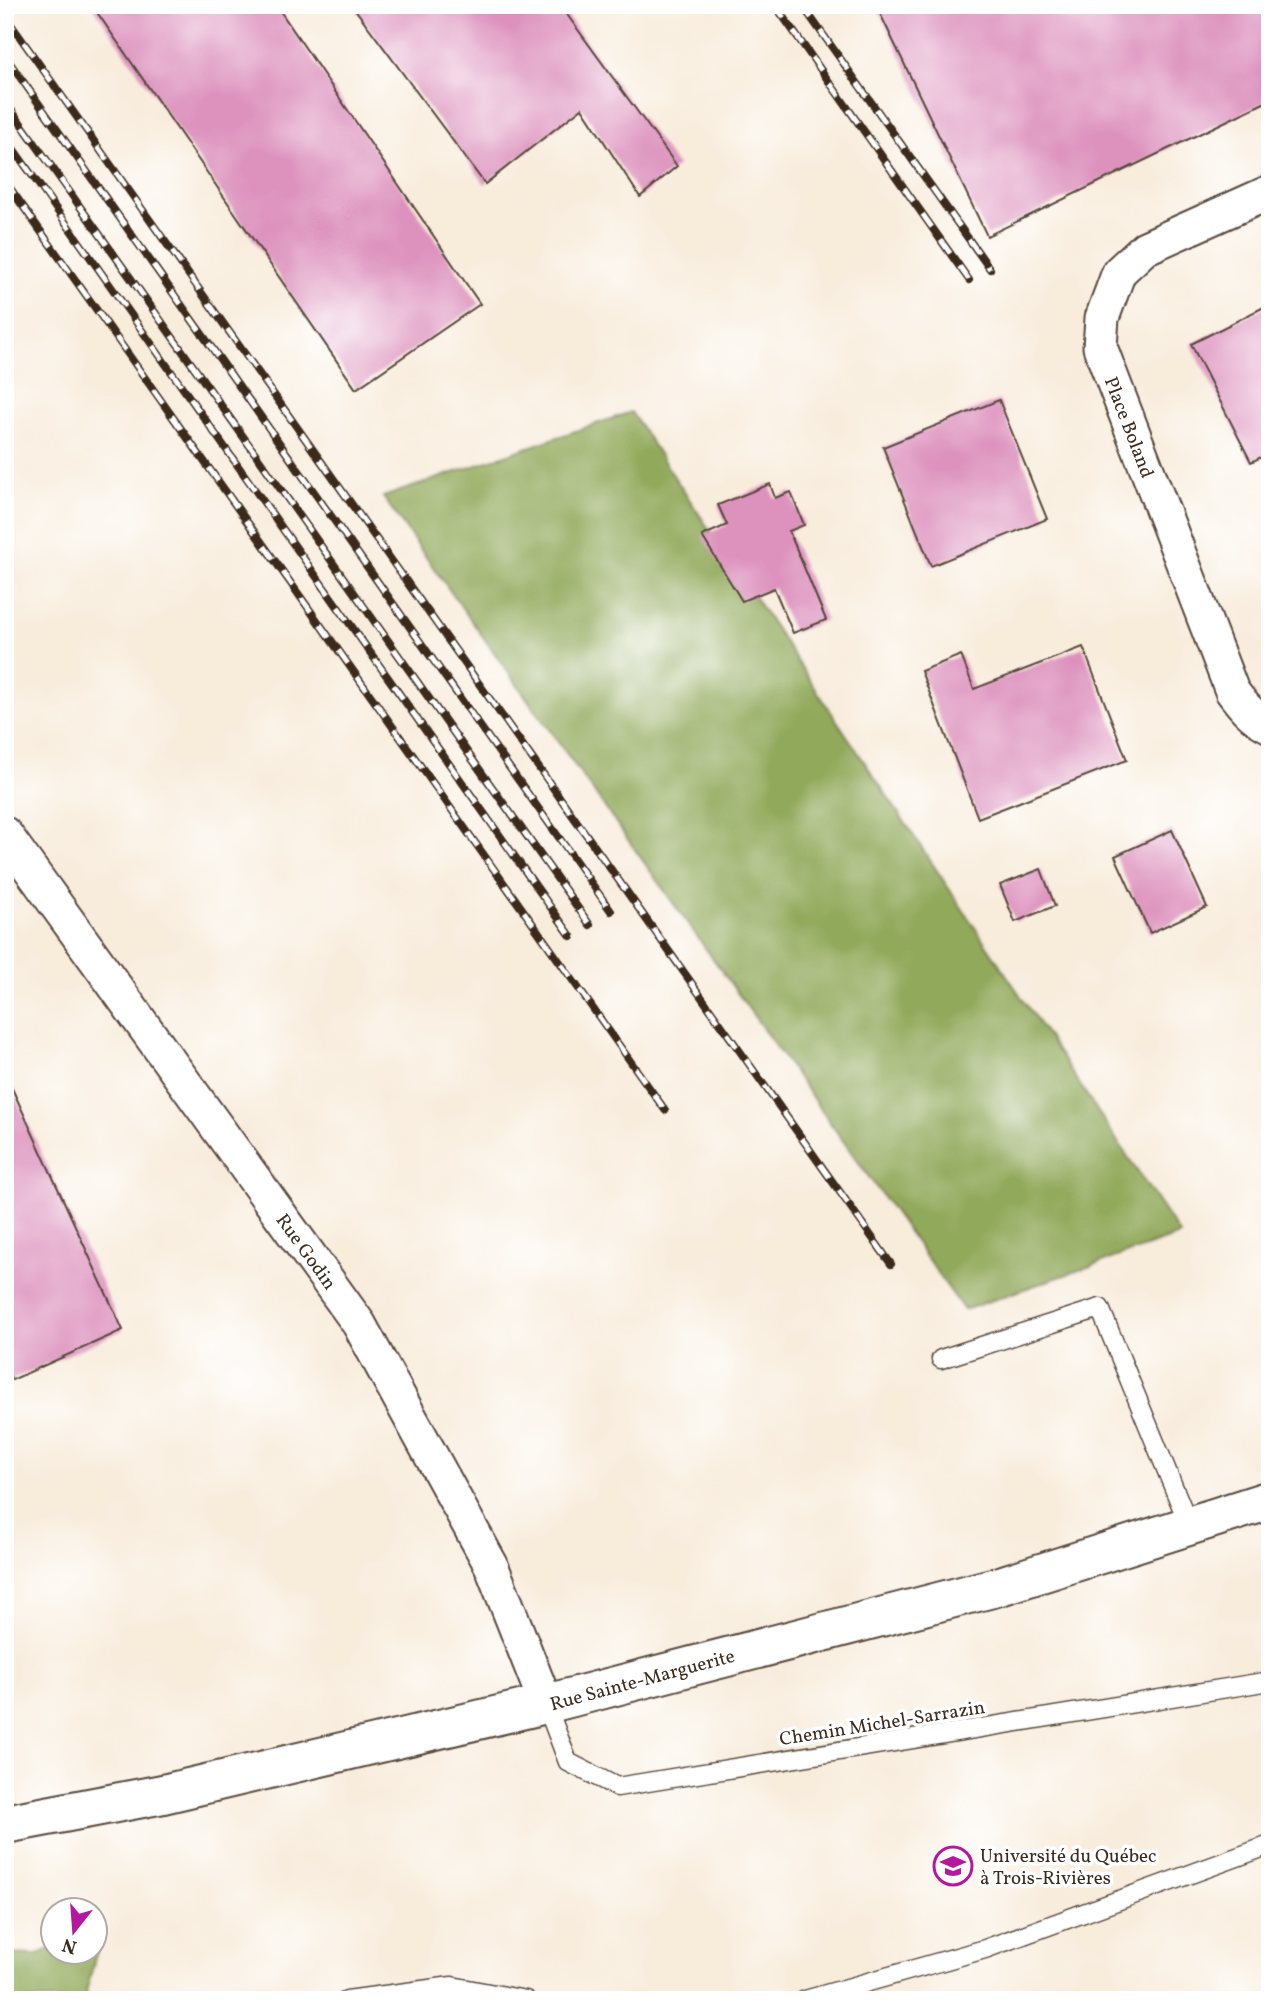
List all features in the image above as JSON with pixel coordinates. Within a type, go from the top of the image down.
[{"type":"street","name":"Place Boland","points":[[1270,192],[1145,248],[1119,272],[1102,318],[1100,347],[1232,691],[1245,709],[1270,726]]},
{"type":"street","name":"Rue Godin","points":[[5,834],[359,1324],[491,1565],[546,1704]]},
{"type":"street","name":"Rue Sainte-Marguerite","points":[[5,1824],[163,1794],[546,1704],[1000,1586],[1270,1500]]},
{"type":"lane","points":[[941,1359],[1100,1308],[1189,1525]]},
{"type":"lane","name":"Chemin Michel-Sarrazin","points":[[546,1704],[568,1762],[617,1787],[1270,1681]]},
{"type":"lane","points":[[806,2000],[985,1949],[1270,1845]]},
{"type":"lane","points":[[347,2000],[453,1986],[526,2000]]},
{"type":"green space","points":[[631,412],[1180,1235],[964,1310],[383,497]]},
{"type":"green space","points":[[5,1954],[37,1955],[38,1966],[93,1966],[84,2000],[5,2000]]},
{"type":"building","points":[[92,5],[276,5],[480,304],[356,389]]},
{"type":"building","points":[[352,5],[560,5],[677,166],[640,197],[582,108],[485,184]]},
{"type":"building","points":[[876,5],[1270,5],[1270,100],[987,236]]},
{"type":"building","points":[[1270,304],[1270,453],[1251,462],[1191,344]]},
{"type":"building","points":[[999,400],[1047,519],[931,566],[883,447]]},
{"type":"building","points":[[770,484],[775,498],[791,492],[804,525],[789,531],[826,620],[793,633],[774,588],[742,601],[702,536],[727,525],[718,505]]},
{"type":"building","points":[[1083,647],[1127,760],[978,818],[921,671],[961,655],[974,689]]},
{"type":"building","points":[[1172,830],[1207,907],[1150,933],[1115,856]]},
{"type":"building","points":[[1041,869],[1055,906],[1015,922],[1000,885]]},
{"type":"building","points":[[10,1084],[123,1330],[12,1380],[5,1366],[5,1086]]},
{"type":"railway","points":[[775,5],[969,280]]},
{"type":"railway","points":[[802,5],[990,269]]},
{"type":"railway","points":[[5,16],[891,1264]]},
{"type":"railway","points":[[5,56],[611,911]]},
{"type":"railway","points":[[5,101],[590,925]]},
{"type":"railway","points":[[5,137],[571,936]]},
{"type":"railway","points":[[5,181],[665,1110]]},
{"type":"place","name":"Université du Québec à Trois-Rivières","points":[[953,1866]]}]
